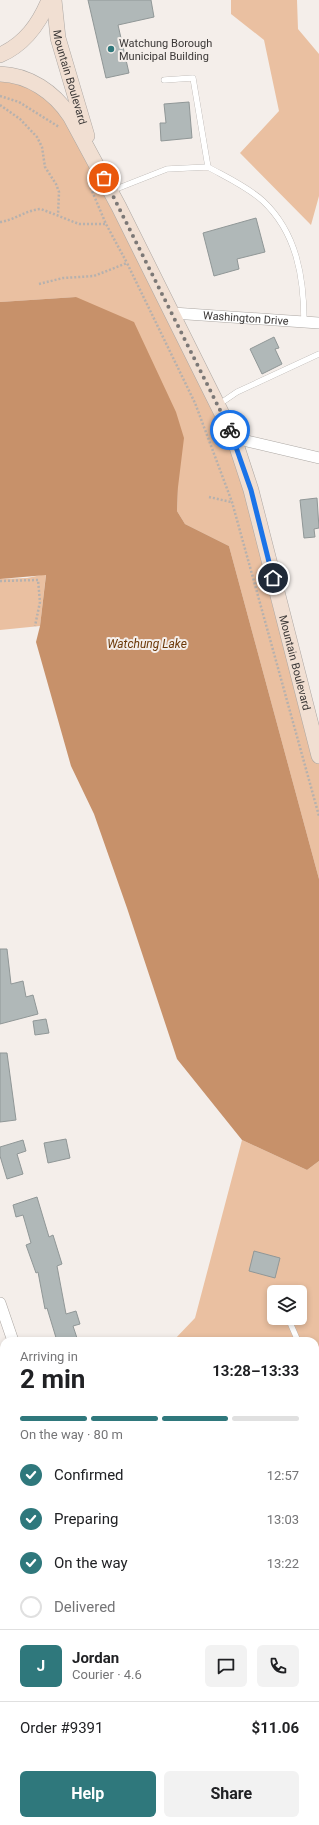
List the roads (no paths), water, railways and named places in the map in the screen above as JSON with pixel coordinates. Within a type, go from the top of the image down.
[{"type":"street","points":[[0,55],[14,48],[32,31],[49,0]]},
{"type":"street","name":"Mountain Boulevard","points":[[54,0],[58,38],[81,111],[91,152]]},
{"type":"street","name":"Mountain Boulevard","points":[[0,74],[27,80],[42,88],[56,97],[70,116],[91,152],[173,313],[234,438],[251,490],[319,756]]},
{"type":"street","name":"Washington Drive","points":[[173,313],[319,323]]},
{"type":"street","points":[[234,438],[319,458]]},
{"type":"street","points":[[0,1303],[12,1337]]},
{"type":"lane","points":[[164,80],[193,78],[208,167]]},
{"type":"lane","points":[[110,191],[167,169],[208,167],[227,177],[262,201],[287,232],[296,254],[299,269],[304,305],[304,322]]},
{"type":"lane","points":[[218,405],[237,392],[319,354]]},
{"type":"lane","points":[[291,1325],[296,1337]]},
{"type":"water","name":"Watchung Lake","points":[[76,297],[134,322],[176,412],[184,438],[178,487],[177,511],[185,524],[229,546],[319,879],[319,1161],[307,1170],[242,1140],[177,1059],[94,814],[71,766],[36,642],[40,626],[46,575],[0,579],[0,302]]},
{"type":"place","name":"Watchung Borough Municipal Building","points":[[111,49]]}]
